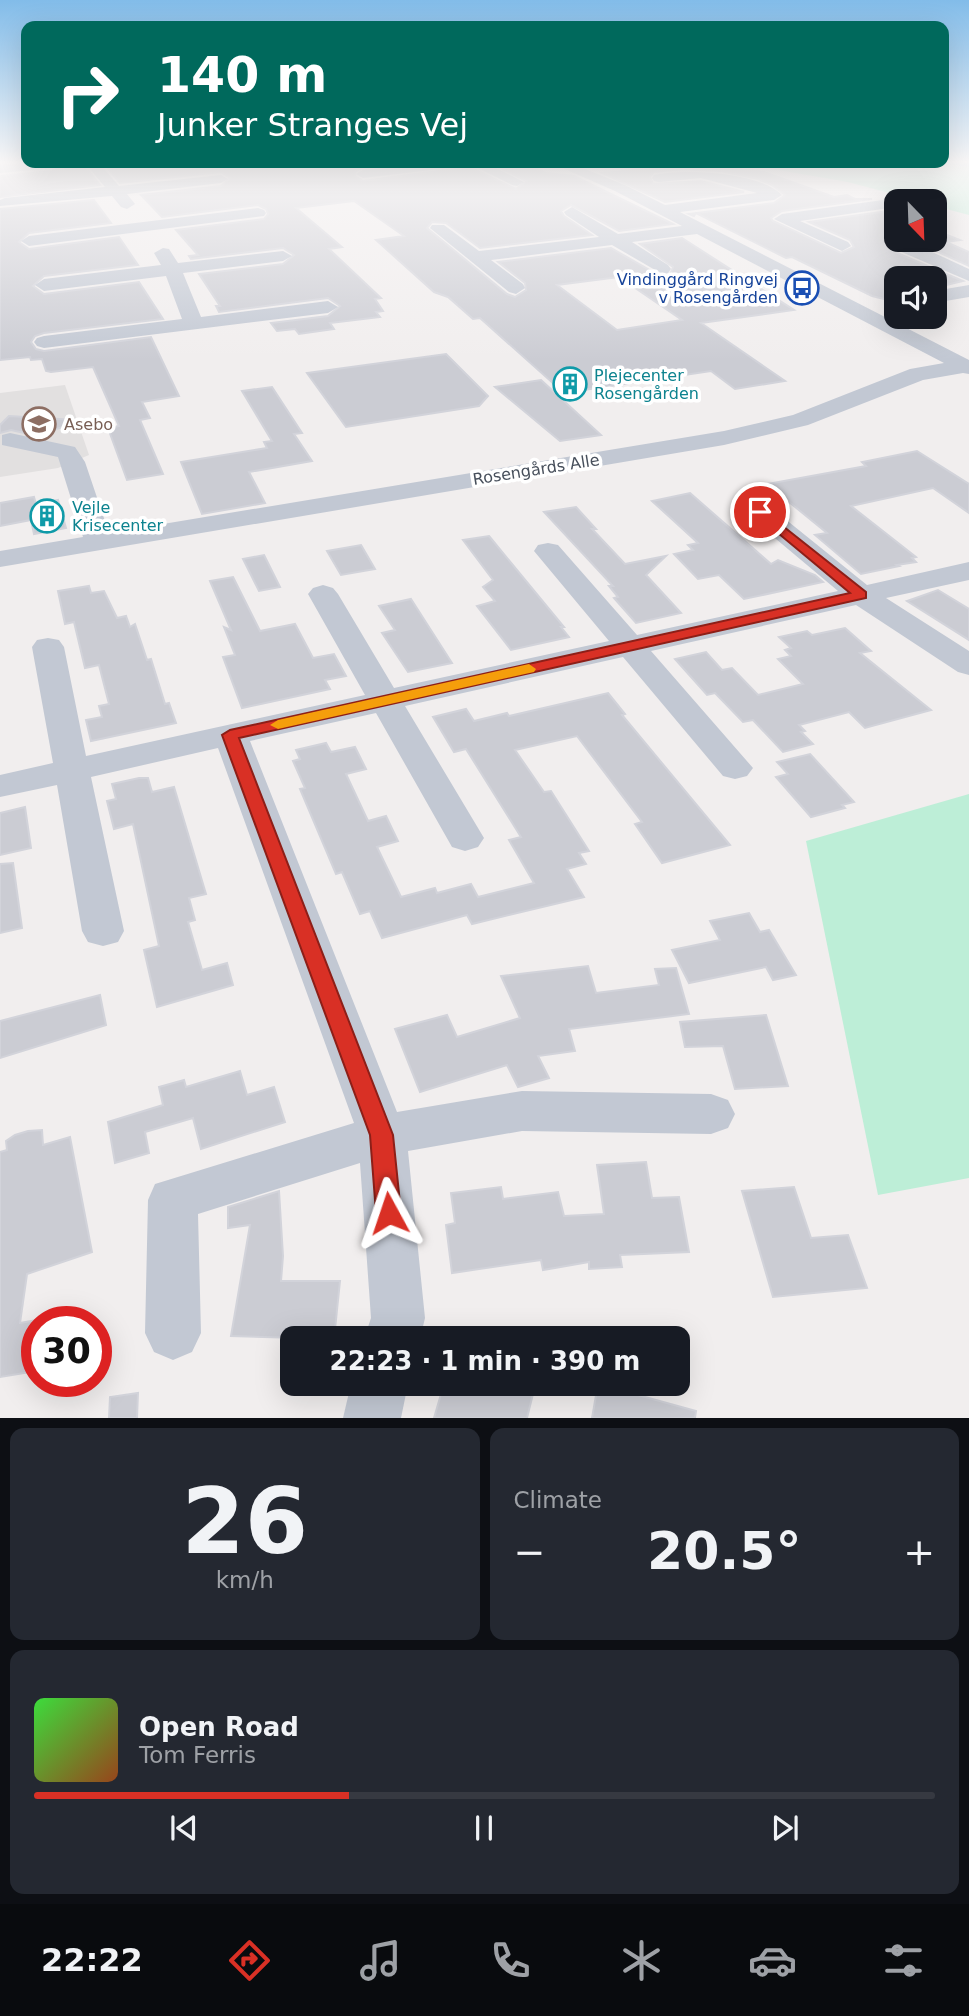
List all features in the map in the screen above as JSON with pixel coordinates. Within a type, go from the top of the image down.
[{"type":"street","points":[[29,241],[129,228]]},
{"type":"street","points":[[147,228],[173,270],[194,324]]},
{"type":"street","points":[[438,228],[516,288]]},
{"type":"street","points":[[598,228],[662,268]]},
{"type":"street","points":[[806,228],[850,245],[809,251]]},
{"type":"street","points":[[477,257],[699,229],[967,367]]},
{"type":"street","points":[[917,252],[969,276]]},
{"type":"street","points":[[44,285],[283,256]]},
{"type":"street","points":[[947,295],[969,291]]},
{"type":"street","points":[[947,298],[969,304]]},
{"type":"street","points":[[858,310],[883,305]]},
{"type":"street","points":[[44,342],[328,307]]},
{"type":"street","name":"Rosengårds Alle","points":[[0,559],[724,438],[800,420],[918,374],[967,367]]},
{"type":"street","points":[[4,437],[66,452],[73,461],[98,542]]},
{"type":"street","points":[[760,512],[861,595],[969,665]]},
{"type":"street","points":[[548,551],[735,768]]},
{"type":"street","points":[[0,786],[969,571]]},
{"type":"street","points":[[323,594],[387,700],[464,838]]},
{"type":"street","points":[[48,647],[103,931]]},
{"type":"street","points":[[230,735],[382,1135],[398,1318],[396,1326]]},
{"type":"street","points":[[173,1333],[173,1199],[382,1135],[522,1111],[711,1114]]},
{"type":"street","points":[[372,1418],[377,1396]]},
{"type":"shaded area","name":"Asebo","points":[[65,385],[89,455],[58,468],[0,477],[0,393]]},
{"type":"green space","points":[[969,794],[969,1178],[878,1195],[806,841]]},
{"type":"building","points":[[0,228],[69,228],[29,233],[19,242],[29,249],[119,237],[138,265],[44,276],[33,286],[44,294],[139,282],[163,319],[44,333],[35,336],[31,342],[36,349],[44,351],[151,337],[179,396],[142,402],[150,418],[140,420],[163,474],[127,480],[108,428],[119,426],[93,367],[51,372],[46,371],[42,359],[31,360],[30,357],[0,360]]},
{"type":"building","points":[[320,228],[342,247],[329,249],[381,298],[375,299],[383,311],[376,312],[380,317],[330,323],[334,329],[299,334],[295,329],[277,331],[271,323],[328,316],[340,306],[328,298],[219,312],[216,306],[220,306],[199,274],[283,264],[294,255],[283,248],[191,259],[189,256],[198,255],[176,230]]},
{"type":"building","points":[[393,228],[427,228],[507,294],[515,297],[526,290],[525,283],[498,262],[611,248],[662,277],[670,275],[673,267],[640,244],[682,238],[794,310],[701,323],[785,381],[735,389],[711,371],[564,393],[480,318],[473,319],[448,297],[434,292],[376,240],[404,236]],"holes":[[[619,277],[682,320],[617,330],[557,285]]]},
{"type":"building","points":[[453,228],[582,228],[592,235],[480,248]]},
{"type":"building","points":[[614,228],[641,228],[619,231]]},
{"type":"building","points":[[726,228],[788,228],[841,253],[854,247],[850,240],[823,228],[884,228],[884,252],[895,252],[928,266],[884,266],[884,299],[872,296],[792,257],[786,258]]},
{"type":"building","points":[[947,235],[960,240],[947,242]]},
{"type":"building","points":[[947,242],[969,252],[969,266],[938,252],[947,252]]},
{"type":"building","points":[[947,274],[963,281],[947,285]]},
{"type":"building","points":[[446,354],[488,396],[479,406],[346,427],[307,373]]},
{"type":"building","points":[[541,380],[601,435],[560,441],[495,387]]},
{"type":"building","points":[[272,387],[302,433],[294,434],[312,461],[249,472],[265,503],[202,514],[181,462],[267,448],[264,442],[272,441],[242,391]]},
{"type":"building","points":[[9,416],[75,420],[75,424],[33,435],[11,430],[0,433],[0,425]]},
{"type":"building","points":[[917,451],[969,484],[969,513],[933,488],[851,506],[916,557],[912,558],[916,562],[897,565],[899,566],[861,574],[815,535],[827,533],[767,484],[866,466],[862,462]]},
{"type":"building","points":[[690,493],[771,564],[778,560],[815,575],[823,582],[744,599],[719,575],[698,579],[674,554],[693,550],[688,545],[698,543],[652,501]]},
{"type":"building","name":"Vejle Krisecenter","points":[[34,497],[36,504],[58,500],[66,528],[34,534],[31,520],[0,526],[0,503]]},
{"type":"building","points":[[576,507],[596,529],[592,529],[625,564],[666,556],[646,575],[681,613],[636,623],[614,598],[618,597],[609,586],[613,586],[544,512]]},
{"type":"building","points":[[489,536],[564,627],[561,627],[569,637],[511,650],[477,606],[495,601],[483,587],[493,580],[463,540]]},
{"type":"building","points":[[361,545],[375,569],[341,575],[327,551]]},
{"type":"building","points":[[264,555],[280,587],[259,591],[243,559]]},
{"type":"building","points":[[233,577],[260,631],[295,624],[313,658],[334,654],[346,676],[325,680],[330,689],[242,708],[223,657],[235,655],[224,627],[231,630],[210,581]]},
{"type":"building","points":[[89,586],[91,593],[104,591],[117,618],[126,616],[130,627],[135,624],[147,660],[151,659],[165,704],[169,703],[176,723],[91,741],[86,720],[102,717],[99,706],[109,704],[99,665],[85,668],[74,622],[65,624],[58,591]]},
{"type":"building","points":[[938,590],[969,609],[969,640],[907,601]]},
{"type":"building","points":[[411,599],[452,663],[408,672],[382,633],[395,630],[379,606]]},
{"type":"building","points":[[845,628],[871,651],[860,653],[931,710],[865,728],[849,712],[799,725],[805,731],[801,732],[813,744],[783,752],[753,720],[743,722],[715,693],[707,695],[675,659],[706,652],[722,670],[732,668],[758,695],[803,684],[778,659],[791,656],[785,650],[791,648],[779,637],[807,631],[812,635]]},
{"type":"building","points":[[608,693],[625,714],[622,715],[730,845],[662,863],[635,824],[642,822],[577,736],[515,750],[544,792],[551,791],[589,851],[579,853],[586,864],[567,869],[584,897],[472,924],[467,915],[382,938],[370,911],[360,914],[342,872],[336,874],[300,789],[305,788],[293,761],[300,759],[296,750],[326,743],[331,752],[355,747],[366,769],[346,774],[368,821],[386,816],[398,841],[377,847],[401,897],[435,888],[437,893],[471,884],[478,897],[534,883],[509,840],[521,837],[466,749],[454,752],[433,717],[466,709],[474,721],[507,713],[509,716]]},
{"type":"building","points":[[810,754],[854,802],[842,805],[845,808],[811,817],[776,777],[788,774],[777,762]]},
{"type":"building","points":[[148,778],[152,792],[174,787],[206,894],[189,898],[195,920],[188,922],[202,970],[227,963],[233,985],[157,1007],[144,950],[159,946],[133,824],[114,829],[107,801],[116,799],[112,784]]},
{"type":"building","points":[[25,807],[31,848],[0,855],[0,813]]},
{"type":"building","points":[[13,863],[22,928],[0,933],[0,864]]},
{"type":"building","points":[[749,913],[760,932],[769,930],[796,975],[773,980],[766,967],[689,983],[672,950],[720,940],[710,921]]},
{"type":"building","points":[[588,966],[596,993],[659,985],[655,969],[676,968],[689,1014],[569,1029],[575,1051],[538,1056],[549,1078],[518,1087],[507,1065],[420,1092],[395,1029],[447,1015],[457,1037],[520,1018],[501,976]]},
{"type":"building","points":[[100,995],[106,1025],[0,1058],[0,1021]]},
{"type":"building","points":[[766,1015],[788,1086],[735,1089],[723,1046],[685,1047],[680,1022]]},
{"type":"building","points":[[240,1071],[247,1095],[274,1087],[285,1122],[201,1149],[193,1118],[145,1132],[149,1153],[115,1163],[108,1122],[163,1105],[159,1087],[184,1080],[186,1087]]},
{"type":"building","points":[[42,1130],[43,1145],[70,1137],[92,1252],[27,1274],[21,1306],[21,1374],[0,1377],[0,1152],[7,1150],[6,1141],[28,1131]]},
{"type":"building","points":[[646,1162],[652,1198],[679,1197],[689,1252],[620,1255],[622,1267],[589,1269],[589,1262],[543,1270],[541,1260],[452,1273],[446,1225],[455,1223],[451,1193],[501,1187],[503,1199],[558,1192],[564,1216],[604,1214],[597,1165]]},
{"type":"building","points":[[794,1187],[811,1238],[848,1235],[867,1288],[773,1297],[742,1191]]},
{"type":"building","points":[[279,1191],[283,1256],[281,1281],[340,1281],[335,1326],[280,1326],[280,1337],[231,1336],[250,1225],[228,1228],[228,1207]]},
{"type":"building","points":[[138,1393],[137,1418],[109,1418],[112,1397]]},
{"type":"building","points":[[440,1396],[532,1396],[527,1418],[434,1418]]},
{"type":"building","points":[[596,1396],[642,1396],[696,1411],[695,1418],[592,1418]]},
{"type":"slow traffic","points":[[278,725],[529,669]]},
{"type":"place","name":"Vindinggård Ringvej v Rosengården","points":[[802,288]]},
{"type":"place","name":"Plejecenter Rosengården","points":[[570,384]]},
{"type":"place","name":"Asebo","points":[[39,424]]},
{"type":"place","name":"Vejle Krisecenter","points":[[47,516]]},
{"type":"route","points":[[389,1213],[382,1135],[230,735],[861,595],[760,512]]}]
